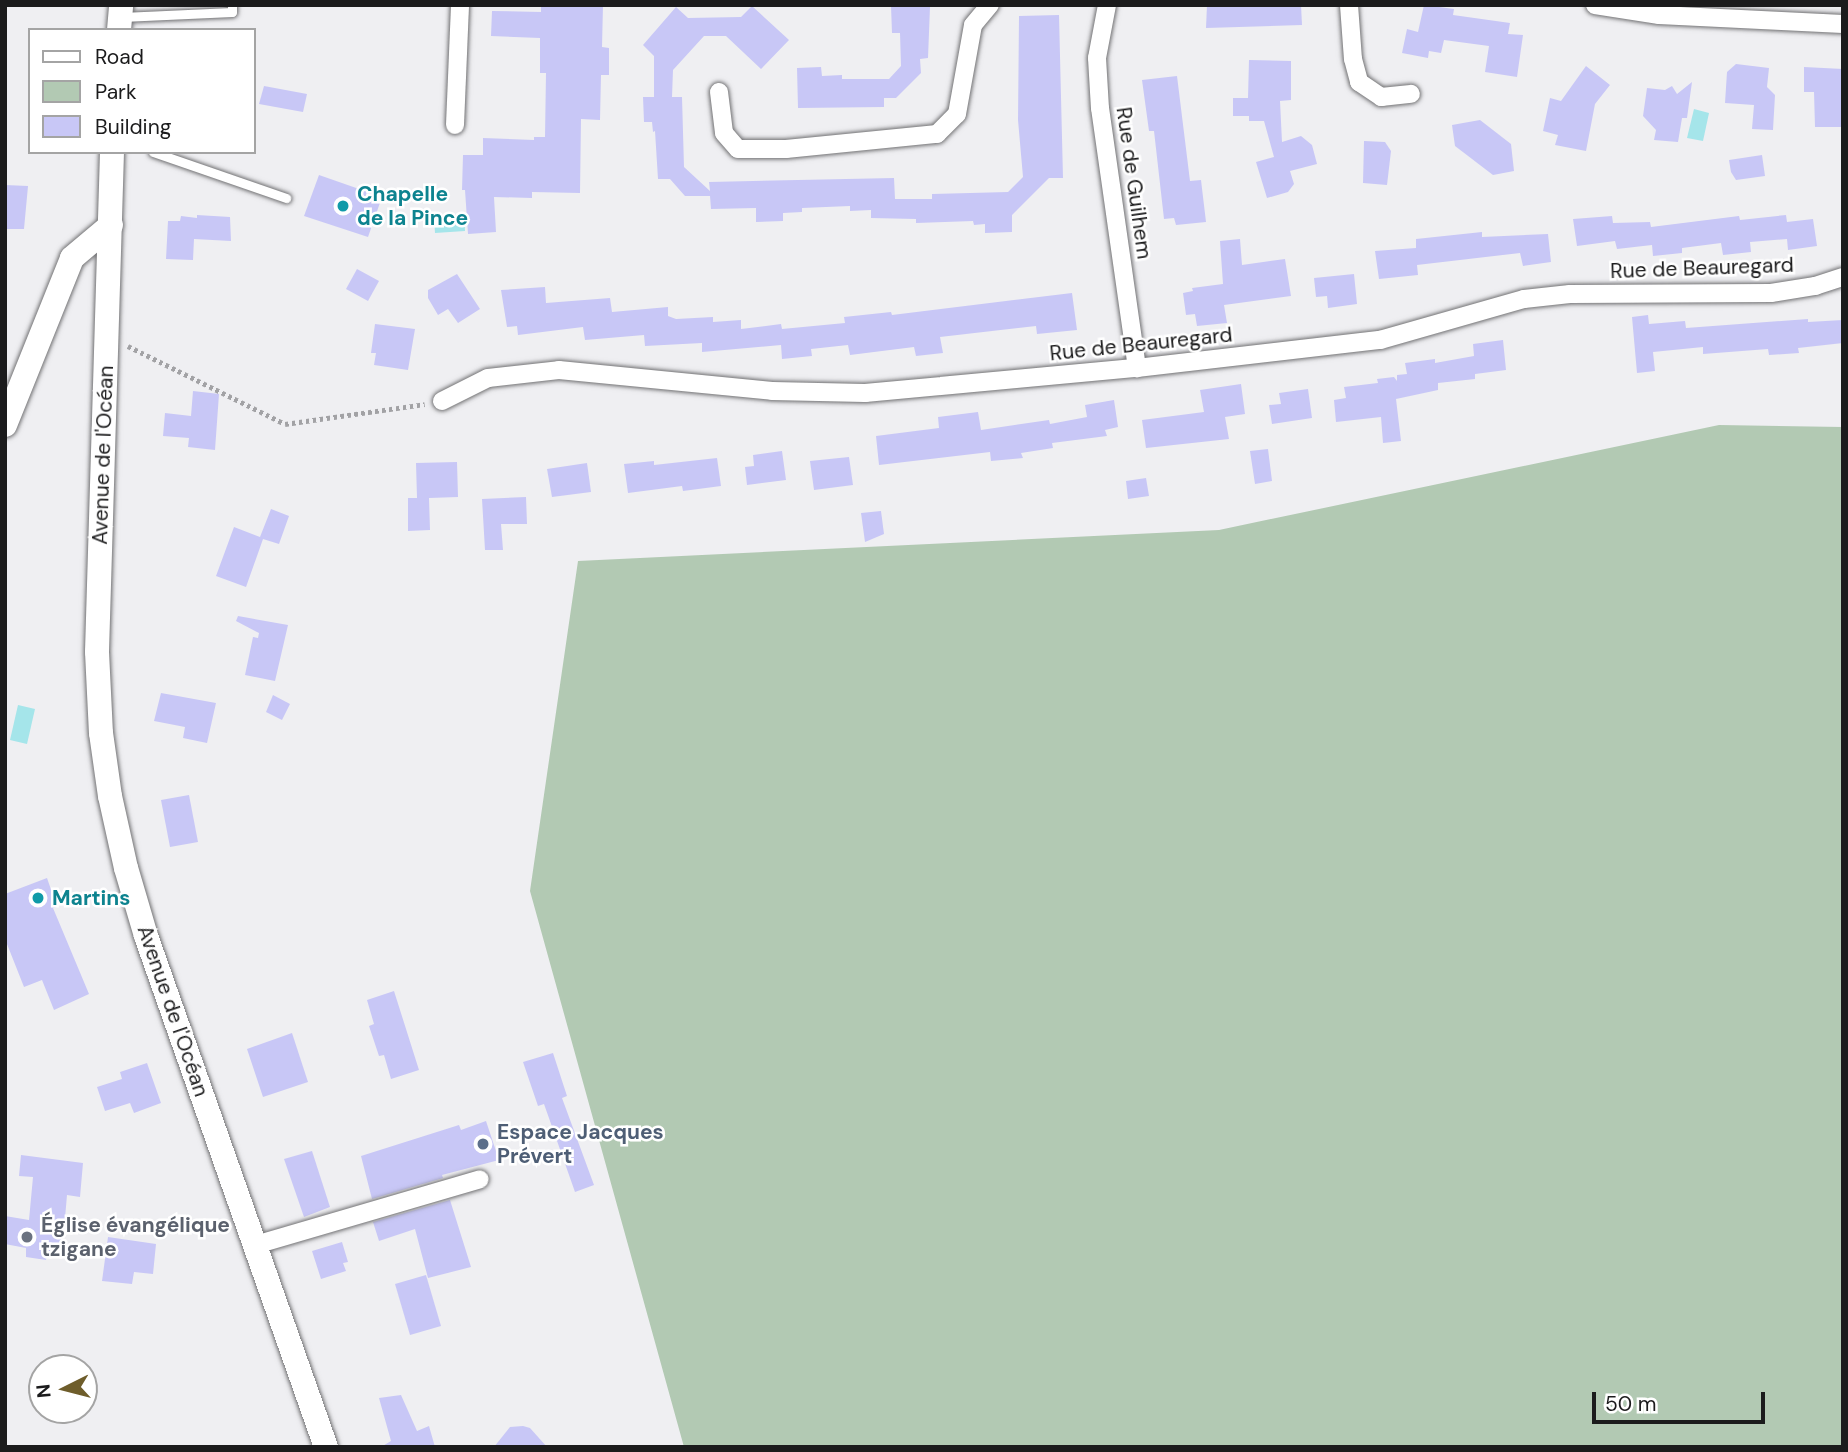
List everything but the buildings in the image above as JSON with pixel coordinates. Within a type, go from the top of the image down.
[{"type":"main road","name":"Avenue de l'Océan","points":[[112,154],[97,652],[101,733],[110,796],[126,868],[146,936],[326,1447]]},
{"type":"main road","points":[[5,425],[72,258],[111,225]]},
{"type":"street","points":[[455,125],[460,5]]},
{"type":"street","points":[[719,92],[724,133],[738,149],[786,149],[937,134],[957,114],[973,25],[990,5]]},
{"type":"street","name":"Rue de Guilhem","points":[[1107,5],[1097,58],[1100,108],[1137,368]]},
{"type":"street","points":[[1349,5],[1353,59],[1359,82],[1381,97],[1411,94]]},
{"type":"street","points":[[1595,5],[1843,24]]},
{"type":"street","name":"Rue de Beauregard","points":[[442,401],[488,378],[559,370],[772,391],[865,393],[1137,368],[1380,340],[1524,299],[1570,294],[1771,293],[1815,286],[1843,277]]},
{"type":"street","points":[[255,1245],[480,1180]]},
{"type":"lane","points":[[120,17],[177,10],[232,12],[232,5]]},
{"type":"lane","points":[[159,154],[286,198]]},
{"type":"path","points":[[108,336],[285,424],[442,401]]},
{"type":"green space","points":[[1719,425],[1843,427],[1843,1447],[684,1447],[530,891],[578,561],[1219,530]]},
{"type":"water","points":[[1694,109],[1709,113],[1703,141],[1687,138]]},
{"type":"water","points":[[464,214],[465,231],[435,233],[434,215]]},
{"type":"water","points":[[18,705],[35,709],[27,744],[10,740]]},
{"type":"place","name":"Chapelle de la Pince","points":[[343,206]]},
{"type":"place","name":"Martins","points":[[38,898]]},
{"type":"place","name":"Espace Jacques Prévert","points":[[483,1144]]},
{"type":"place","name":"Église évangélique tzigane","points":[[27,1237]]}]
